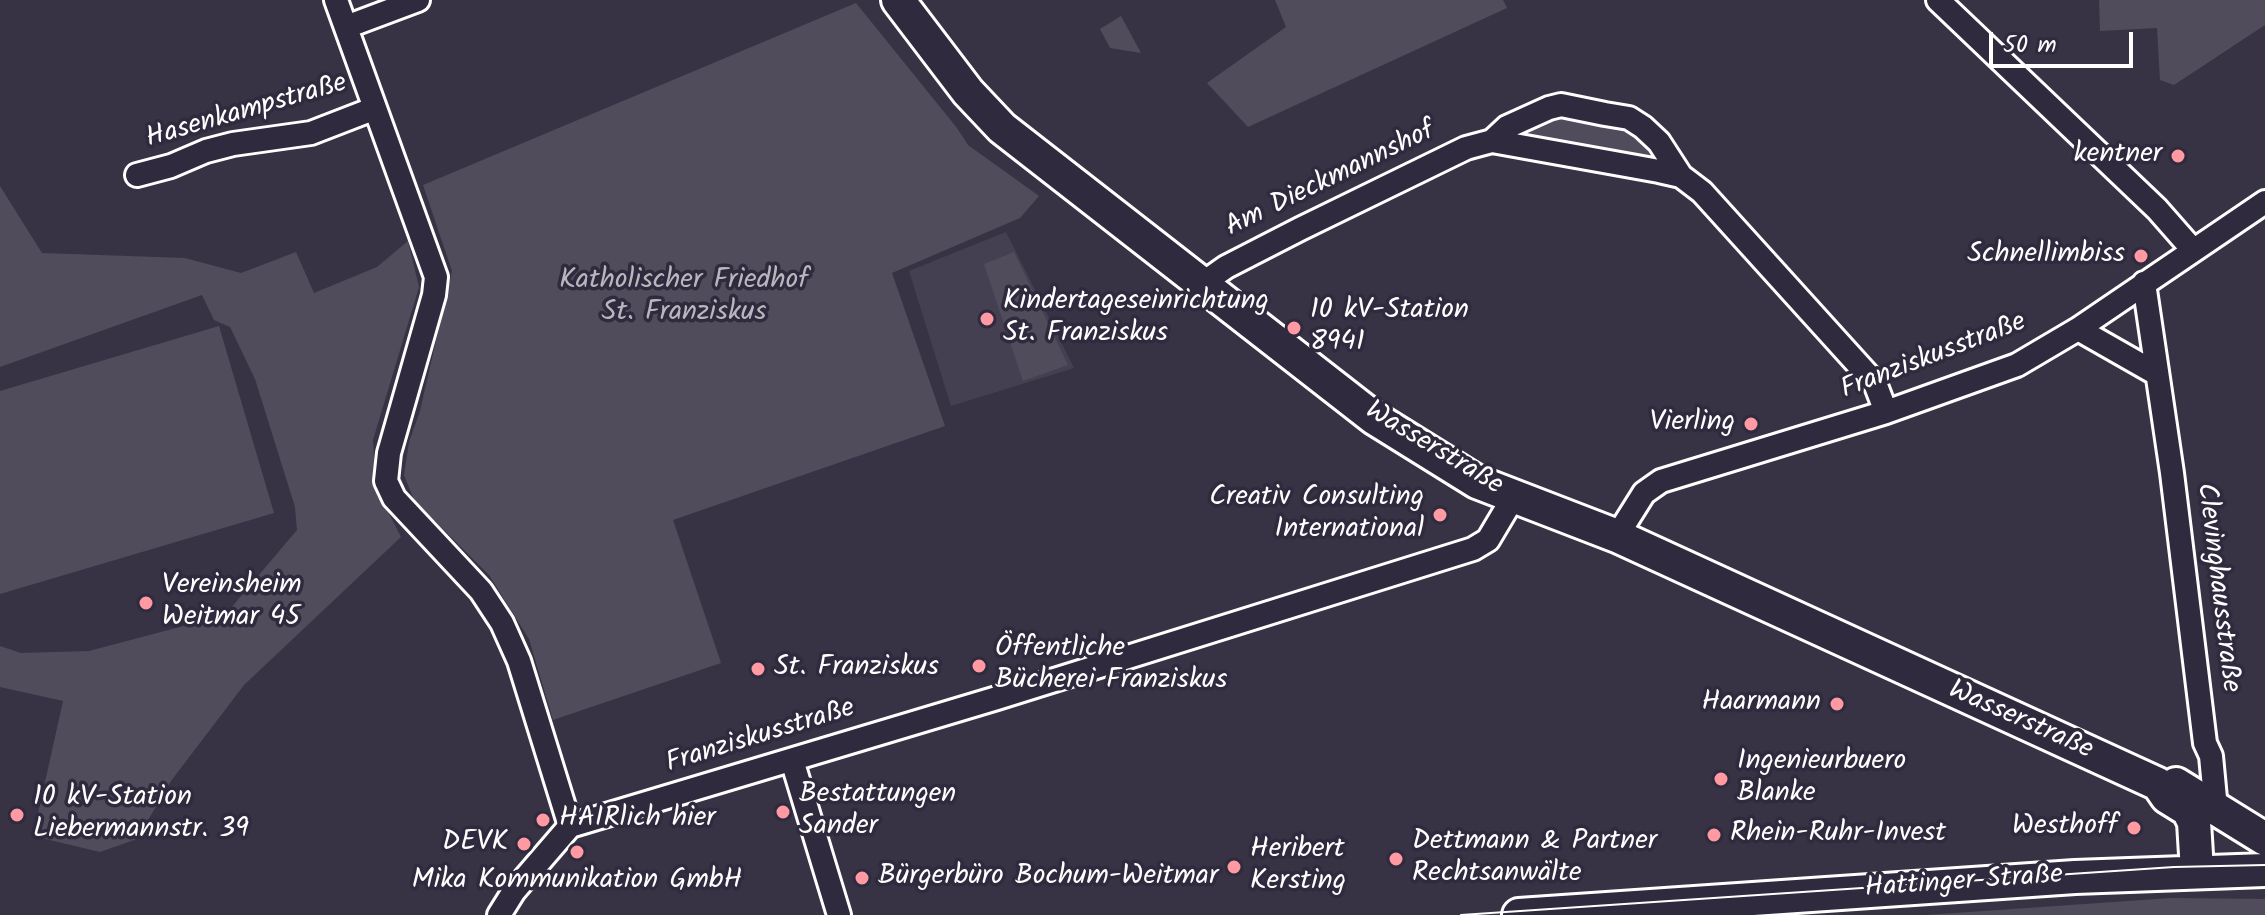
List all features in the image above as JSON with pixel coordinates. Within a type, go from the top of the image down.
[{"type":"main road","name":"Wasserstraße","points":[[898,0],[968,92],[1002,128],[1374,418],[1470,478],[1513,498],[1617,536],[2158,784],[2167,797],[2188,810],[2209,870]]},
{"type":"main road","name":"Wasserstraße","points":[[2158,784],[2171,782],[2265,839]]},
{"type":"main road","points":[[2209,870],[2222,834],[2216,809]]},
{"type":"main road","name":"Hattinger Straße","points":[[1519,915],[1858,891],[2209,870],[2265,870]]},
{"type":"street","name":"Hasenkampstraße","points":[[336,0],[436,277],[434,295],[389,453],[386,481],[394,498],[481,591],[502,623],[524,675],[570,826]]},
{"type":"street","points":[[346,27],[418,0]]},
{"type":"street","points":[[1938,0],[2157,209],[2193,250]]},
{"type":"street","name":"Am Dieckmannshof","points":[[1492,141],[1507,127],[1561,105],[1629,118],[1643,127],[1659,142],[1681,176],[1702,192],[1875,383],[1886,412]]},
{"type":"street","name":"Hasenkampstraße","points":[[137,175],[233,144],[311,133],[373,109]]},
{"type":"street","name":"Am Dieckmannshof","points":[[1202,284],[1226,267],[1300,229],[1466,148],[1492,141],[1681,176]]},
{"type":"street","name":"Franziskusstraße","points":[[1617,536],[1644,493],[1655,484],[1886,412],[2017,365],[2078,329],[2265,202]]},
{"type":"street","name":"Clevinghausstraße","points":[[2144,283],[2216,809]]},
{"type":"street","points":[[2078,329],[2157,374]]},
{"type":"street","name":"Franziskusstraße","points":[[570,826],[1473,549],[1488,540],[1513,498]]},
{"type":"street","points":[[792,760],[839,915]]},
{"type":"street","points":[[499,915],[514,891],[570,826]]},
{"type":"shaded area","name":"Kindertageseinrichtung St. Franziskus","points":[[1006,232],[1074,368],[951,406],[909,271]]},
{"type":"green space","points":[[1275,0],[1503,0],[1507,8],[1248,127],[1207,83],[1286,27]]},
{"type":"green space","points":[[2099,0],[2265,0],[2265,25],[2174,85],[2160,80],[2157,28],[2100,31]]},
{"type":"green space","name":"Katholischer Friedhof St. Franziskus","points":[[856,3],[968,145],[1039,196],[1020,218],[892,273],[945,426],[673,520],[721,663],[553,720],[529,639],[489,575],[414,500],[404,475],[409,442],[420,411],[452,271],[423,185]]},
{"type":"green space","points":[[1121,16],[1141,53],[1110,48],[1100,29]]},
{"type":"green space","points":[[1556,113],[1624,122],[1655,151],[1649,159],[1530,138],[1526,126]]},
{"type":"green space","points":[[0,186],[42,253],[185,258],[241,273],[296,252],[314,293],[377,267],[408,241],[419,287],[373,440],[376,488],[401,537],[244,685],[171,781],[137,839],[100,852],[33,836],[63,701],[0,687],[0,646],[21,653],[89,651],[225,615],[297,530],[295,507],[255,379],[230,327],[214,320],[202,295],[0,367]]},
{"type":"green space","points":[[1014,252],[1068,365],[1023,381],[984,264]]},
{"type":"green space","points":[[219,326],[274,513],[0,594],[0,391]]},
{"type":"green space","points":[[2171,898],[2265,899],[2265,915],[1926,915]]},
{"type":"tram line","points":[[1461,915],[2174,867],[2265,865]]},
{"type":"place","name":"kentner","points":[[2178,156]]},
{"type":"place","name":"Schnellimbiss","points":[[2141,256]]},
{"type":"place","name":"Kindertageseinrichtung St. Franziskus","points":[[987,319]]},
{"type":"place","name":"10 kV-Station 8941","points":[[1294,328]]},
{"type":"place","name":"Vierling","points":[[1751,424]]},
{"type":"place","name":"Creativ Consulting International","points":[[1440,515]]},
{"type":"place","name":"Vereinsheim Weitmar 45","points":[[146,603]]},
{"type":"place","name":"Öffentliche Bücherei Franziskus","points":[[979,666]]},
{"type":"place","name":"St. Franziskus","points":[[758,669]]},
{"type":"place","name":"Haarmann","points":[[1837,704]]},
{"type":"place","name":"Ingenieurbuero Blanke","points":[[1721,779]]},
{"type":"place","name":"Bestattungen Sander","points":[[783,812]]},
{"type":"place","name":"10 kV-Station Liebermannstr. 39","points":[[17,815]]},
{"type":"place","name":"HAIRlich hier","points":[[543,820]]},
{"type":"place","name":"Westhoff","points":[[2134,828]]},
{"type":"place","name":"Rhein-Ruhr-Invest","points":[[1714,835]]},
{"type":"place","name":"DEVK","points":[[524,844]]},
{"type":"place","name":"Mika Kommunikation GmbH","points":[[577,852]]},
{"type":"place","name":"Dettmann & Partner Rechtsanwälte","points":[[1396,859]]},
{"type":"place","name":"Heribert Kersting","points":[[1234,867]]},
{"type":"place","name":"Bürgerbüro Bochum-Weitmar","points":[[862,878]]}]
